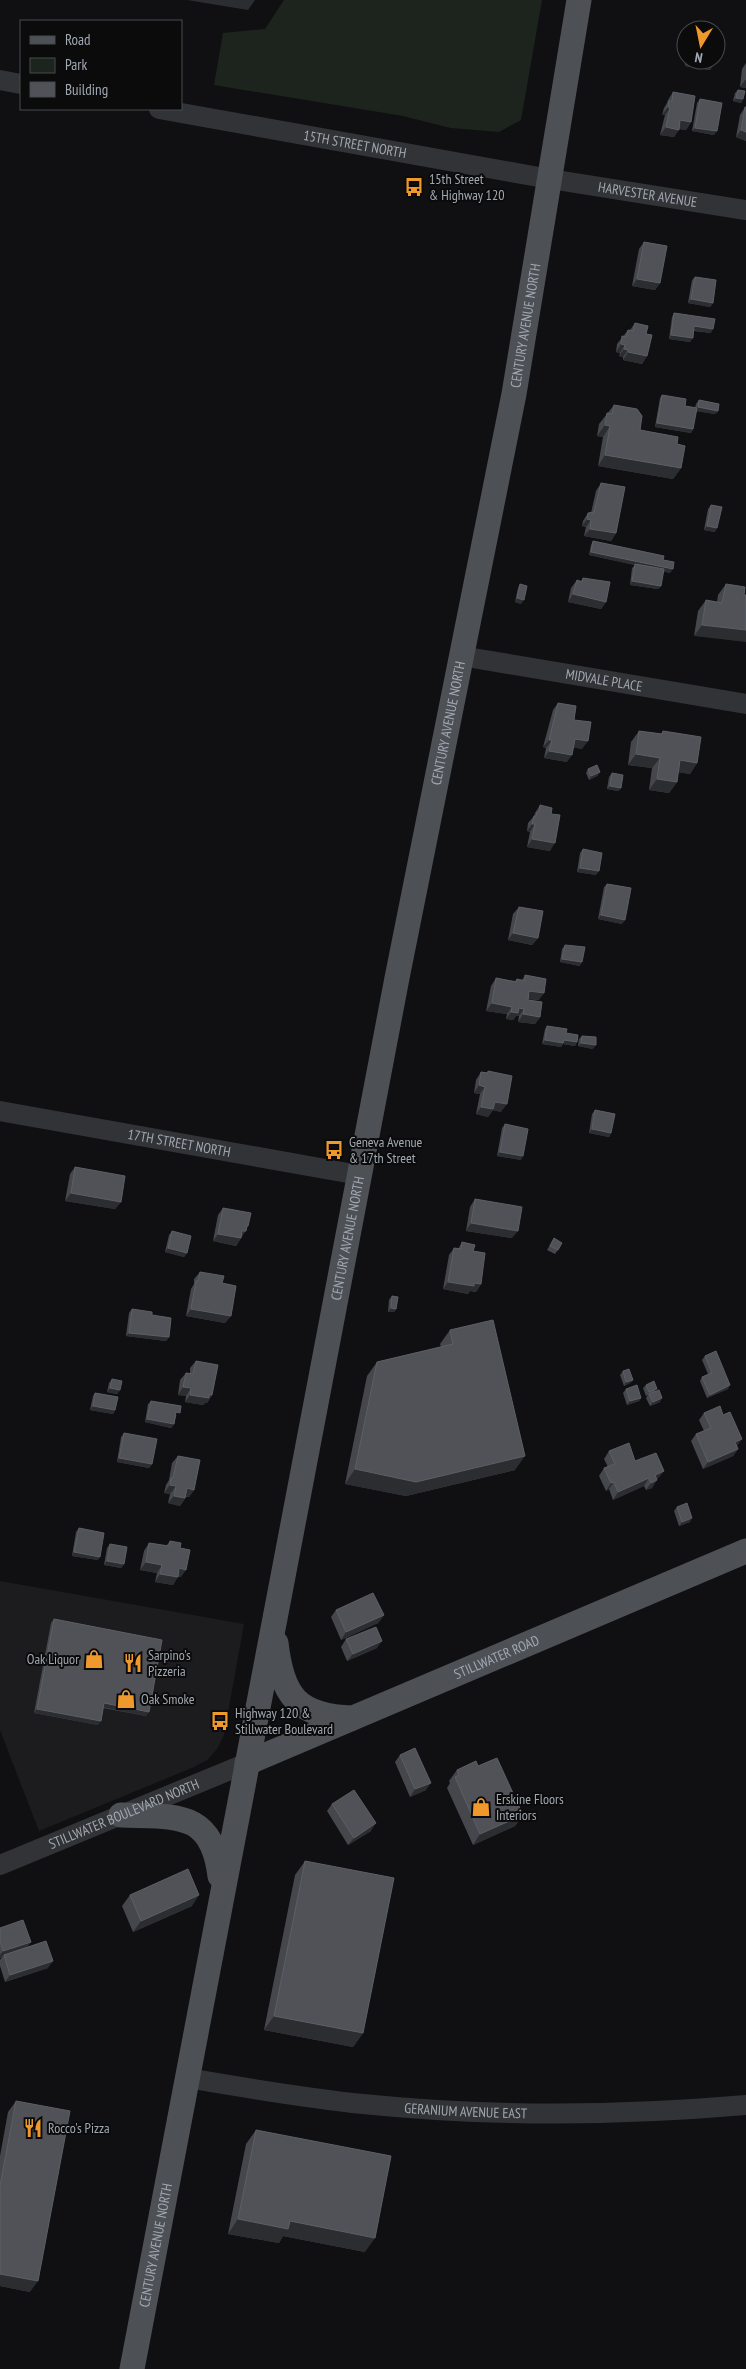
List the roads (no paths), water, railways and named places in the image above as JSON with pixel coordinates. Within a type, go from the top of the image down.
[{"type":"main road","name":"CENTURY AVENUE NORTH","points":[[132,2369],[307,1444],[514,394],[580,0]]},
{"type":"main road","name":"STILLWATER ROAD","points":[[247,1763],[746,1551]]},
{"type":"main road","points":[[274,1620],[280,1673],[292,1696],[305,1707],[317,1713],[355,1718]]},
{"type":"main road","points":[[122,1815],[179,1818],[190,1822],[204,1831],[216,1850],[222,1892]]},
{"type":"street","points":[[0,80],[20,84]]},
{"type":"street","name":"15TH STREET NORTH","points":[[165,110],[550,179]]},
{"type":"street","name":"HARVESTER AVENUE","points":[[550,179],[746,210]]},
{"type":"street","name":"MIDVALE PLACE","points":[[462,656],[746,704]]},
{"type":"street","name":"17TH STREET NORTH","points":[[0,1111],[360,1175]]},
{"type":"street","name":"STILLWATER BOULEVARD NORTH","points":[[0,1865],[247,1763]]},
{"type":"street","name":"GERANIUM AVENUE EAST","points":[[187,2078],[321,2099],[462,2112],[547,2114],[685,2110],[746,2106]]},
{"type":"place","name":"15th Street & Highway 120","points":[[414,187]]},
{"type":"place","name":"Geneva Avenue & 17th Street","points":[[334,1150]]},
{"type":"place","name":"Oak Liquor","points":[[94,1659]]},
{"type":"place","name":"Sarpino's Pizzeria","points":[[133,1663]]},
{"type":"place","name":"Oak Smoke","points":[[126,1699]]},
{"type":"place","name":"Highway 120 & Stillwater Boulevard","points":[[220,1721]]},
{"type":"place","name":"Erskine Floors Interiors","points":[[481,1807]]},
{"type":"place","name":"Rocco's Pizza","points":[[33,2128]]}]
